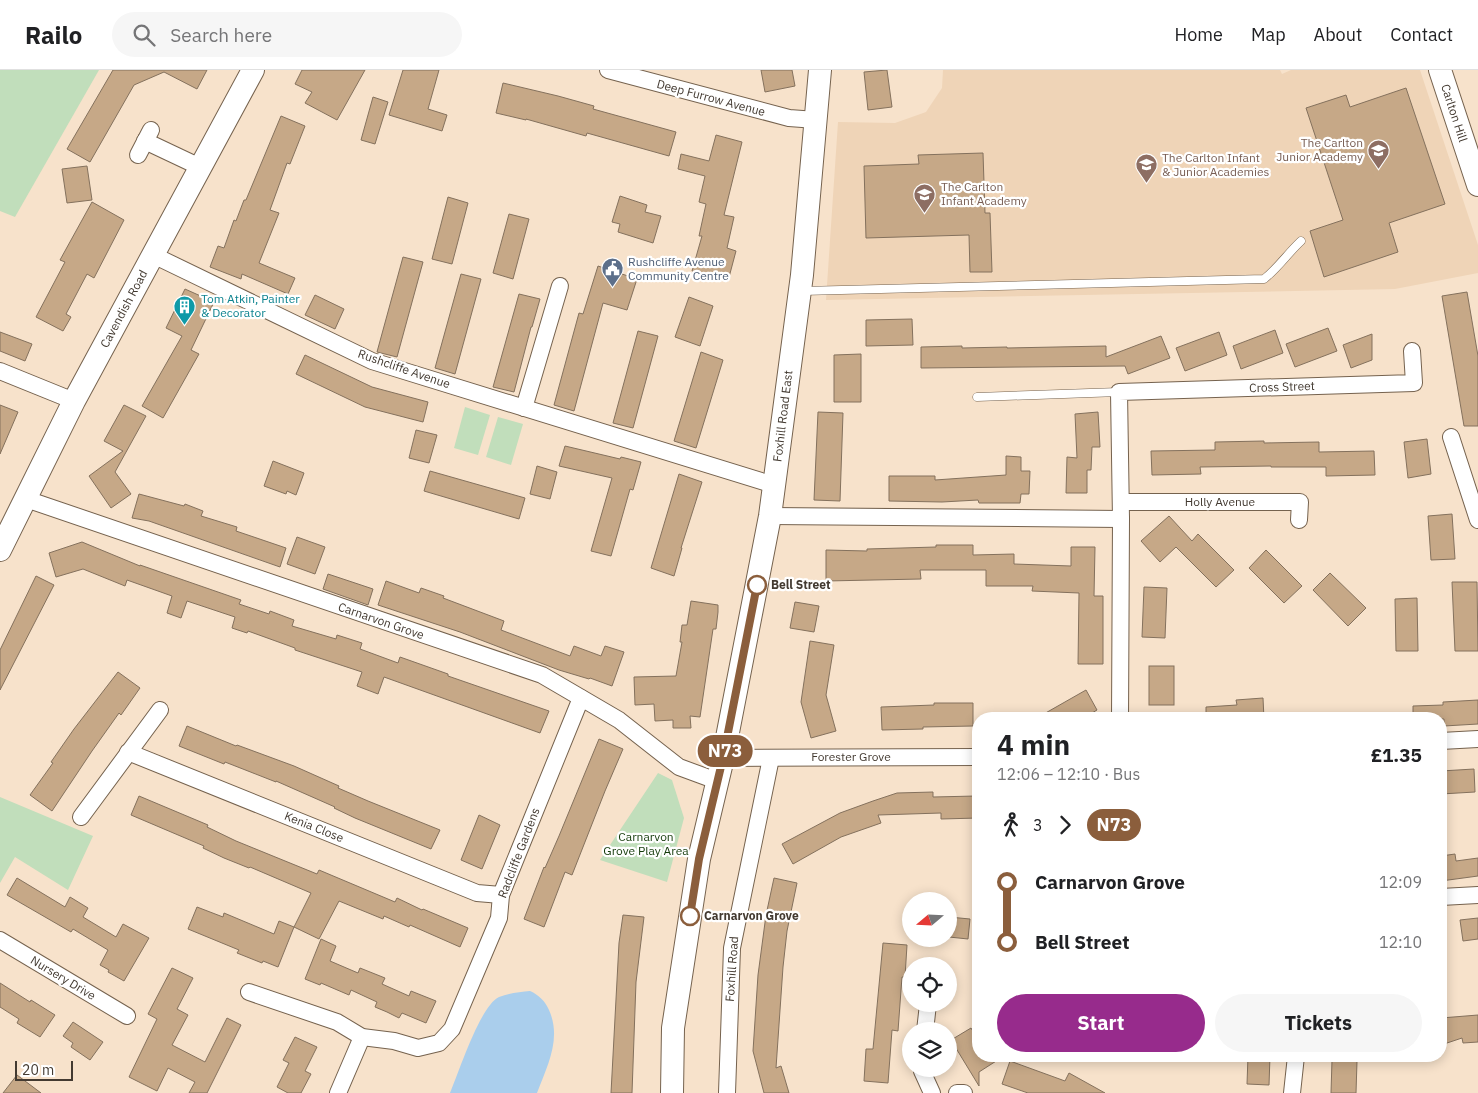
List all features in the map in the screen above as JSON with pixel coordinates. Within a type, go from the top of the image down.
[{"type":"street","name":"Cavendish Road","points":[[0,550],[74,401],[252,70]]},
{"type":"street","name":"Deep Furrow Avenue","points":[[608,70],[788,118],[816,120]]},
{"type":"street","name":"Foxhill Road East","points":[[672,1093],[673,1028],[699,859],[723,758],[770,516],[800,291],[820,70]]},
{"type":"street","name":"Carlton Hill","points":[[1440,70],[1478,185]]},
{"type":"street","points":[[145,142],[200,167]]},
{"type":"street","name":"Rushcliffe Avenue","points":[[153,255],[372,361],[774,485]]},
{"type":"street","points":[[524,408],[560,286]]},
{"type":"street","name":"Cross Street","points":[[1119,392],[1414,383],[1412,351]]},
{"type":"street","points":[[0,371],[74,401]]},
{"type":"street","points":[[1119,392],[1121,502],[1120,712]]},
{"type":"street","points":[[1451,437],[1478,520]]},
{"type":"street","name":"Carnarvon Grove","points":[[26,499],[542,675],[619,720],[679,767],[717,781]]},
{"type":"street","name":"Holly Avenue","points":[[1121,502],[1300,502],[1299,520]]},
{"type":"street","points":[[770,516],[1121,519]]},
{"type":"street","name":"Radcliffe Gardens","points":[[249,992],[337,1022],[362,1038],[394,1042],[418,1048],[439,1043],[452,1029],[495,927],[501,895],[581,698]]},
{"type":"street","points":[[81,817],[160,710]]},
{"type":"street","points":[[1447,741],[1478,739]]},
{"type":"street","name":"Kenia Close","points":[[128,752],[477,893],[501,895]]},
{"type":"street","name":"Forester Grove","points":[[723,758],[972,757]]},
{"type":"street","name":"Foxhill Road","points":[[727,1093],[732,948],[771,758]]},
{"type":"street","points":[[1447,897],[1478,895]]},
{"type":"street","name":"Nursery Drive","points":[[0,940],[126,1016]]},
{"type":"street","points":[[338,1093],[362,1038]]},
{"type":"street","points":[[1292,1093],[1295,1062]]},
{"type":"street","points":[[924,1077],[932,1093]]},
{"type":"street","points":[[957,1093],[964,1093]]},
{"type":"lane","points":[[800,291],[1264,279],[1276,269],[1284,256],[1301,241]]},
{"type":"lane","name":"Cross Street","points":[[977,397],[1119,392]]},
{"type":"shaded area","name":"The Carlton Infant & Junior Academies","points":[[943,70],[1280,70],[1282,74],[1291,70],[1420,70],[1478,245],[1478,273],[1395,289],[826,300],[838,122],[895,123],[926,112],[942,88]]},
{"type":"green space","points":[[0,70],[99,70],[15,217],[0,211]]},
{"type":"green space","points":[[465,407],[490,415],[478,455],[454,448]]},
{"type":"green space","points":[[498,417],[523,424],[511,465],[486,457]]},
{"type":"green space","name":"Carnarvon Grove Play Area","points":[[658,773],[672,780],[684,818],[667,882],[600,860]]},
{"type":"green space","points":[[0,797],[93,836],[68,890],[15,857],[0,883]]},
{"type":"water","points":[[530,991],[536,994],[547,1007],[553,1021],[554,1031],[554,1042],[549,1063],[537,1093],[450,1093],[478,1026],[492,1003],[499,997]]},
{"type":"building","points":[[113,70],[207,70],[197,89],[164,72],[134,85],[90,162],[67,149]]},
{"type":"building","points":[[302,70],[365,70],[337,120],[305,103],[312,92],[295,84]]},
{"type":"building","points":[[403,70],[439,70],[428,109],[447,115],[442,131],[389,115]]},
{"type":"building","points":[[761,70],[792,70],[795,86],[765,92]]},
{"type":"building","points":[[887,70],[892,107],[868,110],[864,72]]},
{"type":"building","points":[[503,83],[594,106],[593,109],[676,132],[669,156],[587,133],[586,136],[526,119],[496,113]]},
{"type":"building","name":"The Carlton Junior Academy","points":[[1406,88],[1445,204],[1389,223],[1398,252],[1324,277],[1310,231],[1343,220],[1306,108],[1346,95],[1350,107]]},
{"type":"building","points":[[373,97],[388,102],[375,144],[361,140]]},
{"type":"building","points":[[281,116],[305,126],[290,164],[287,163],[270,210],[279,213],[259,263],[295,278],[288,294],[242,274],[241,279],[210,267],[218,246],[224,248],[234,220],[236,221],[244,200],[246,200]]},
{"type":"building","points":[[716,135],[742,142],[724,215],[734,217],[727,248],[736,251],[728,281],[692,271],[702,236],[699,236],[706,204],[699,202],[705,176],[678,169],[681,154],[709,161]]},
{"type":"building","name":"The Carlton Infant Academy","points":[[983,153],[985,213],[990,213],[992,272],[970,272],[969,235],[866,238],[864,166],[919,164],[918,155]]},
{"type":"building","points":[[87,166],[92,200],[67,203],[62,169]]},
{"type":"building","points":[[620,196],[647,205],[645,212],[661,216],[653,243],[618,232],[620,224],[612,222]]},
{"type":"building","points":[[448,197],[468,203],[452,264],[432,259]]},
{"type":"building","points":[[92,202],[124,220],[94,278],[87,274],[66,314],[71,317],[63,331],[36,317],[65,262],[60,260]]},
{"type":"building","points":[[509,214],[529,219],[513,279],[493,273]]},
{"type":"building","points":[[403,257],[423,262],[397,357],[377,352]]},
{"type":"building","points":[[598,266],[637,279],[627,310],[603,303],[574,411],[554,405],[579,313],[583,314]]},
{"type":"building","points":[[461,274],[481,279],[455,374],[435,368]]},
{"type":"building","points":[[185,289],[214,302],[191,350],[199,354],[163,418],[142,406],[182,336],[166,328]]},
{"type":"building","points":[[1467,292],[1478,356],[1478,426],[1464,426],[1442,296]]},
{"type":"building","points":[[519,294],[540,299],[514,392],[493,387]]},
{"type":"building","points":[[315,295],[344,309],[335,329],[305,315]]},
{"type":"building","points":[[689,297],[713,306],[700,346],[675,337]]},
{"type":"building","points":[[912,319],[913,345],[866,346],[866,320]]},
{"type":"building","points":[[1328,328],[1337,351],[1295,367],[1286,344]]},
{"type":"building","points":[[1275,330],[1283,353],[1241,369],[1233,346]]},
{"type":"building","points":[[638,331],[658,336],[633,428],[613,423]]},
{"type":"building","points":[[0,332],[32,344],[25,361],[0,351]]},
{"type":"building","points":[[1219,332],[1227,355],[1185,371],[1176,348]]},
{"type":"building","points":[[1372,334],[1372,360],[1351,368],[1343,345]]},
{"type":"building","points":[[1161,336],[1170,358],[1128,374],[1125,366],[921,368],[921,347],[1106,346],[1106,357]]},
{"type":"building","points":[[701,352],[723,360],[696,448],[674,441]]},
{"type":"building","points":[[861,354],[861,402],[834,402],[834,355]]},
{"type":"building","points":[[305,355],[372,387],[428,402],[423,422],[365,407],[296,374]]},
{"type":"building","points":[[0,405],[18,412],[0,454]]},
{"type":"building","points":[[124,405],[146,416],[115,472],[131,494],[111,508],[89,476],[123,451],[104,441]]},
{"type":"building","points":[[818,412],[843,413],[840,501],[814,500]]},
{"type":"building","points":[[1098,412],[1100,447],[1092,447],[1091,470],[1087,470],[1087,493],[1066,493],[1067,457],[1077,458],[1075,414]]},
{"type":"building","points":[[416,430],[437,435],[429,463],[409,458]]},
{"type":"building","points":[[1427,439],[1431,474],[1408,478],[1404,442]]},
{"type":"building","points":[[1264,441],[1264,443],[1319,442],[1319,452],[1374,451],[1375,475],[1326,476],[1326,467],[1271,466],[1200,467],[1201,474],[1152,475],[1151,451],[1215,450],[1215,442]]},
{"type":"building","points":[[565,446],[641,462],[633,490],[630,489],[611,556],[591,551],[612,478],[559,466]]},
{"type":"building","points":[[1006,456],[1021,457],[1021,471],[1030,471],[1029,494],[1021,494],[1020,503],[979,503],[978,500],[942,502],[889,501],[889,476],[935,476],[935,480],[1006,475]]},
{"type":"building","points":[[273,461],[304,473],[296,495],[287,491],[286,494],[264,486]]},
{"type":"building","points":[[537,466],[557,472],[550,499],[530,494]]},
{"type":"building","points":[[430,471],[525,498],[519,519],[424,491]]},
{"type":"building","points":[[679,474],[702,482],[674,576],[651,568]]},
{"type":"building","points":[[139,494],[184,506],[185,504],[203,511],[201,516],[237,527],[236,531],[286,548],[280,567],[149,521],[132,518]]},
{"type":"building","points":[[1452,514],[1455,559],[1431,560],[1428,516]]},
{"type":"building","points":[[1169,516],[1192,541],[1198,534],[1234,570],[1216,587],[1176,547],[1160,562],[1141,541]]},
{"type":"building","points":[[297,537],[325,547],[315,574],[287,564]]},
{"type":"building","points":[[82,542],[140,566],[241,600],[239,604],[269,614],[270,611],[294,620],[292,626],[336,639],[337,635],[362,643],[360,649],[398,663],[400,657],[448,674],[448,676],[549,711],[540,733],[384,677],[378,694],[357,686],[362,672],[295,650],[295,648],[248,631],[247,633],[232,628],[235,617],[187,601],[181,618],[167,613],[172,596],[127,580],[125,586],[83,569],[56,577],[49,553]]},
{"type":"building","points":[[936,545],[973,545],[973,555],[1014,554],[1014,564],[1071,566],[1071,547],[1095,547],[1094,596],[1103,596],[1103,664],[1078,664],[1079,593],[1032,591],[1033,586],[986,586],[986,570],[920,570],[921,579],[826,581],[826,550],[867,551],[867,549],[936,547]]},
{"type":"building","points":[[1266,550],[1302,586],[1284,603],[1249,568]]},
{"type":"building","points":[[1330,573],[1366,608],[1348,626],[1313,590]]},
{"type":"building","points":[[328,574],[373,589],[368,605],[323,589]]},
{"type":"building","points":[[36,576],[54,585],[0,690],[0,650]]},
{"type":"building","points":[[386,581],[419,593],[421,588],[444,596],[443,598],[504,621],[501,630],[570,656],[574,646],[601,656],[605,646],[624,652],[612,686],[559,670],[460,632],[378,605]]},
{"type":"building","points":[[1452,582],[1477,582],[1478,651],[1455,651]]},
{"type":"building","points":[[1144,587],[1167,588],[1165,638],[1142,637]]},
{"type":"building","points":[[1417,598],[1418,651],[1396,651],[1395,599]]},
{"type":"building","points":[[691,601],[718,605],[716,629],[713,629],[700,717],[690,716],[691,728],[673,728],[673,720],[655,721],[654,704],[635,705],[634,677],[676,676],[682,642],[680,642],[682,625],[687,625]]},
{"type":"building","points":[[795,602],[819,606],[814,632],[790,628]]},
{"type":"building","points":[[810,641],[834,645],[826,695],[836,731],[811,738],[801,702]]},
{"type":"building","points":[[1149,666],[1174,666],[1174,705],[1149,705]]},
{"type":"building","points":[[118,672],[140,688],[121,715],[119,713],[52,811],[30,795],[74,729]]},
{"type":"building","points":[[1086,690],[1097,710],[1094,712],[1047,712]]},
{"type":"building","points":[[1263,698],[1264,712],[1206,712],[1206,707],[1237,705],[1236,700]]},
{"type":"building","points":[[1478,700],[1478,724],[1447,726],[1447,712],[1413,712],[1413,706],[1443,705],[1443,702]]},
{"type":"building","points":[[934,703],[973,703],[972,726],[882,730],[881,707],[934,705]]},
{"type":"building","points":[[187,726],[236,746],[294,766],[339,786],[338,788],[440,830],[431,849],[355,818],[276,781],[225,762],[224,764],[179,746]]},
{"type":"building","points":[[599,739],[623,749],[572,875],[565,872],[544,927],[524,919],[544,867],[559,836]]},
{"type":"building","points":[[1474,769],[1475,792],[1447,794],[1447,771]]},
{"type":"building","points":[[933,792],[933,797],[972,796],[972,818],[941,819],[941,813],[878,815],[881,823],[841,837],[793,864],[782,844],[840,813],[897,793]]},
{"type":"building","points":[[139,796],[208,825],[207,827],[236,841],[317,874],[319,870],[395,902],[397,898],[468,928],[460,947],[410,925],[409,927],[384,916],[383,919],[339,901],[319,939],[294,927],[311,893],[224,858],[203,848],[204,846],[131,815]]},
{"type":"building","points":[[479,815],[500,825],[482,869],[461,860]]},
{"type":"building","points":[[1455,854],[1456,861],[1478,858],[1478,876],[1447,880],[1447,855]]},
{"type":"building","points":[[17,878],[65,907],[70,897],[88,908],[83,917],[116,937],[123,924],[149,938],[124,981],[100,965],[108,950],[73,929],[71,932],[7,895]]},
{"type":"building","points":[[774,878],[797,883],[787,931],[776,1068],[781,1066],[789,1093],[764,1093],[753,1051],[758,975],[766,915]]},
{"type":"building","points":[[197,907],[223,917],[224,913],[274,934],[279,921],[294,927],[278,967],[237,953],[239,950],[188,929]]},
{"type":"building","points":[[623,915],[644,917],[636,982],[632,1093],[611,1093],[619,943]]},
{"type":"building","points":[[958,918],[970,919],[968,939],[958,938]]},
{"type":"building","points":[[1478,918],[1478,939],[1463,941],[1460,920]]},
{"type":"building","points":[[321,939],[336,946],[330,961],[358,973],[360,968],[385,978],[382,984],[409,996],[411,991],[436,1001],[426,1023],[402,1013],[399,1018],[375,1007],[377,1002],[351,990],[349,995],[321,983],[320,985],[305,979]]},
{"type":"building","points":[[883,943],[902,945],[902,948],[907,948],[906,957],[902,957],[898,1031],[892,1030],[888,1083],[864,1081],[866,1049],[873,1049]]},
{"type":"building","points":[[172,968],[193,978],[177,1009],[188,1015],[172,1045],[205,1062],[227,1018],[241,1025],[207,1093],[189,1093],[195,1082],[168,1068],[157,1091],[129,1077],[157,1019],[148,1014]]},
{"type":"building","points":[[0,983],[55,1015],[40,1037],[17,1023],[19,1019],[0,1007]]},
{"type":"building","points":[[1478,1015],[1478,1042],[1463,1043],[1462,1038],[1447,1043],[1447,1018]]},
{"type":"building","points":[[73,1022],[103,1042],[90,1060],[71,1047],[73,1043],[63,1036]]},
{"type":"building","points":[[971,1028],[972,1062],[995,1062],[979,1072],[979,1086],[957,1050],[957,1036]]},
{"type":"building","points":[[295,1037],[317,1047],[305,1071],[311,1074],[301,1093],[288,1093],[277,1087],[289,1063],[283,1060]]},
{"type":"building","points":[[1010,1062],[1013,1062],[1065,1081],[1069,1073],[1105,1093],[1028,1093],[1002,1084]]},
{"type":"building","points":[[1248,1062],[1270,1062],[1269,1085],[1247,1084]]},
{"type":"building","points":[[1332,1062],[1357,1062],[1356,1093],[1331,1093]]},
{"type":"building","points":[[17,1075],[41,1093],[3,1093]]},
{"type":"bus line","name":"N73","points":[[690,916],[699,859],[723,758],[757,585]]},
{"type":"place","name":"The Carlton Junior Academy","points":[[1379,169]]},
{"type":"place","name":"The Carlton Infant & Junior Academies","points":[[1146,184]]},
{"type":"place","name":"The Carlton Infant Academy","points":[[925,213]]},
{"type":"place","name":"Rushcliffe Avenue Community Centre","points":[[612,288]]},
{"type":"place","name":"Tom Atkin, Painter & Decorator","points":[[185,325]]},
{"type":"place","name":"Bell Street","points":[[757,585]]},
{"type":"place","name":"Carnarvon Grove","points":[[690,916]]}]
